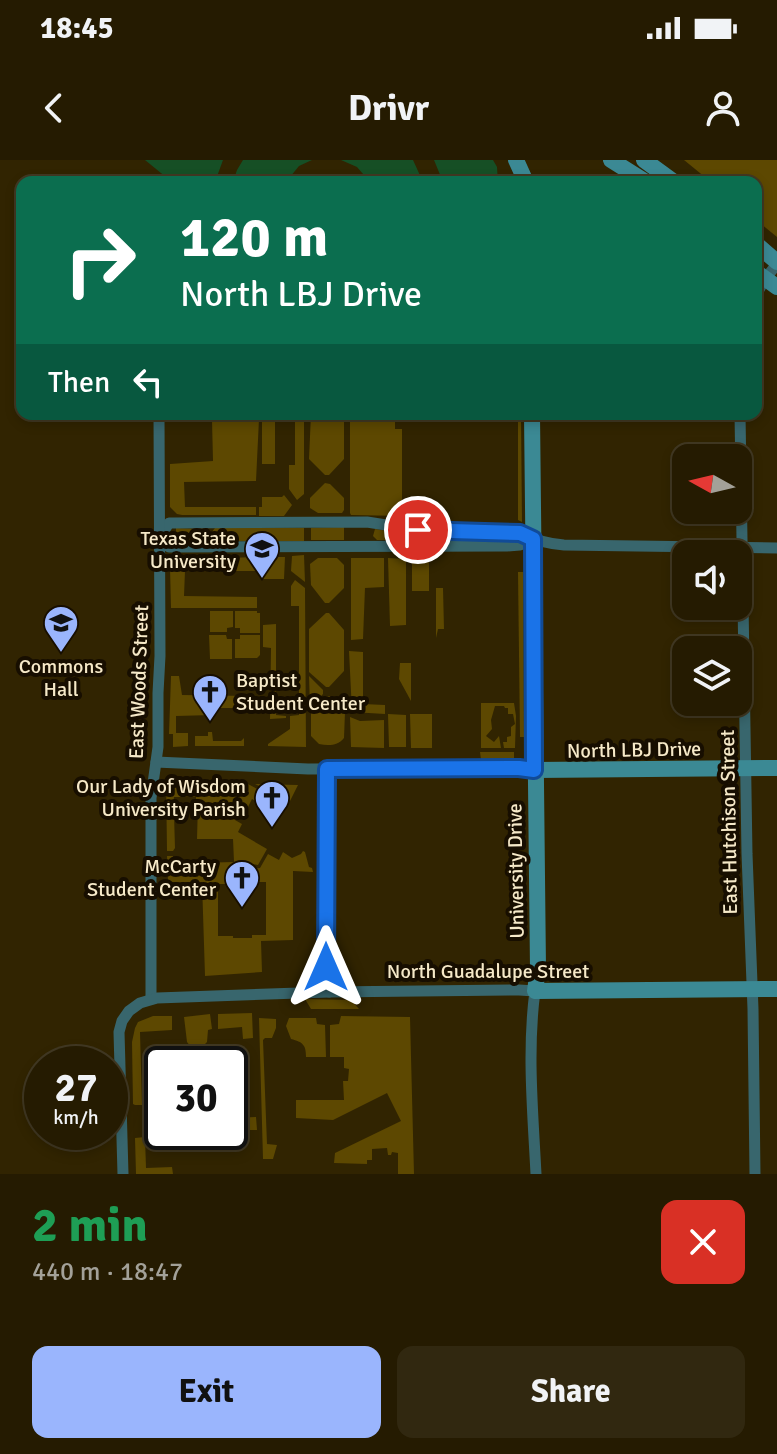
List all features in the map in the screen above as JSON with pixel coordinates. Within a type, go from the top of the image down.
[{"type":"main road","points":[[611,160],[636,176]]},
{"type":"main road","points":[[644,160],[666,176]]},
{"type":"main road","points":[[762,249],[777,263]]},
{"type":"main road","name":"University Drive","points":[[532,420],[538,969],[535,991]]},
{"type":"main road","name":"North LBJ Drive","points":[[534,770],[777,768]]},
{"type":"main road","name":"North Guadalupe Street","points":[[535,991],[777,989]]},
{"type":"street","points":[[766,279],[777,263]]},
{"type":"street","name":"East Woods Street","points":[[151,999],[151,798],[158,747],[160,656],[159,420]]},
{"type":"street","name":"East Hutchison Street","points":[[740,420],[743,540]]},
{"type":"street","points":[[211,522],[204,536],[212,547]]},
{"type":"street","points":[[533,539],[520,545],[169,547],[160,537],[169,523],[367,522],[418,530],[520,533],[547,544],[672,547]]},
{"type":"street","points":[[367,522],[360,535],[369,547]]},
{"type":"street","points":[[752,548],[777,548]]},
{"type":"street","name":"East Hutchison Street","points":[[744,620],[755,1174]]},
{"type":"street","name":"North LBJ Drive","points":[[156,762],[327,769],[534,770]]},
{"type":"street","points":[[327,769],[326,978],[329,992]]},
{"type":"street","points":[[535,991],[532,1046],[536,1174]]},
{"type":"street","name":"North Guadalupe Street","points":[[151,999],[329,992],[535,991]]},
{"type":"street","points":[[123,1174],[120,1025],[126,1013],[151,999]]},
{"type":"shaded area","points":[[145,160],[223,160],[217,176],[165,176]]},
{"type":"shaded area","points":[[243,160],[312,160],[299,166],[291,176],[235,176]]},
{"type":"shaded area","points":[[341,160],[413,160],[420,176],[365,176],[357,167]]},
{"type":"shaded area","points":[[434,160],[493,160],[497,167],[498,176],[441,176]]},
{"type":"shaded area","points":[[684,160],[777,160],[777,237],[762,225],[762,176],[704,176]]},
{"type":"shaded area","points":[[212,420],[259,420],[256,481],[184,482],[185,507],[256,507],[256,515],[182,515],[170,507],[170,464],[213,461]]},
{"type":"shaded area","points":[[262,420],[275,420],[275,464],[262,464]]},
{"type":"shaded area","points":[[295,420],[304,420],[304,494],[297,500],[289,489],[289,465],[295,465]]},
{"type":"shaded area","points":[[311,420],[344,420],[344,459],[329,475],[325,475],[309,459]]},
{"type":"shaded area","points":[[350,420],[395,420],[395,429],[402,429],[402,516],[350,513]]},
{"type":"shaded area","points":[[518,420],[521,420],[522,522],[518,520]]},
{"type":"shaded area","points":[[325,483],[344,498],[342,513],[318,513],[310,508],[310,498]]},
{"type":"shaded area","points":[[284,495],[292,505],[284,516],[259,516],[262,497]]},
{"type":"shaded area","points":[[344,527],[344,540],[311,540],[311,528]]},
{"type":"shaded area","points":[[176,528],[199,529],[199,541],[176,541]]},
{"type":"shaded area","points":[[215,528],[304,528],[304,541],[213,541],[211,533]]},
{"type":"shaded area","points":[[375,529],[435,538],[500,537],[500,540],[377,540],[373,536]]},
{"type":"shaded area","points":[[304,555],[305,582],[291,571],[292,556]]},
{"type":"shaded area","points":[[255,557],[255,571],[185,571],[184,596],[257,597],[257,608],[171,608],[170,568],[173,561]]},
{"type":"shaded area","points":[[259,557],[285,557],[284,579],[263,579],[263,571],[259,571]]},
{"type":"shaded area","points":[[318,558],[337,558],[344,565],[344,588],[329,603],[325,603],[311,585],[310,564]]},
{"type":"shaded area","points":[[351,558],[384,558],[384,587],[365,588],[363,639],[351,640]]},
{"type":"shaded area","points":[[388,558],[406,559],[406,625],[390,626]]},
{"type":"shaded area","points":[[412,558],[429,558],[429,591],[412,591]]},
{"type":"shaded area","points":[[518,572],[523,572],[524,737],[520,737]]},
{"type":"shaded area","points":[[295,580],[305,588],[306,747],[268,746],[290,729],[290,716],[299,715],[299,606],[291,606],[291,586]]},
{"type":"shaded area","points":[[436,588],[443,588],[444,629],[438,629],[436,638]]},
{"type":"shaded area","points":[[210,611],[233,611],[233,627],[227,628],[227,632],[210,632]]},
{"type":"shaded area","points":[[235,611],[260,613],[260,633],[240,633],[240,628],[235,628]]},
{"type":"shaded area","points":[[326,613],[344,630],[344,671],[329,687],[309,672],[309,629]]},
{"type":"shaded area","points":[[276,624],[276,715],[286,718],[270,719],[271,648],[263,647],[263,625]]},
{"type":"shaded area","points":[[209,635],[226,635],[227,639],[232,639],[232,659],[210,659]]},
{"type":"shaded area","points":[[240,635],[260,635],[260,655],[257,658],[235,658],[235,639],[240,639]]},
{"type":"shaded area","points":[[349,651],[363,652],[363,704],[385,705],[385,714],[352,712]]},
{"type":"shaded area","points":[[400,663],[411,663],[411,701],[399,679]]},
{"type":"shaded area","points":[[171,676],[179,676],[182,695],[248,696],[248,708],[213,708],[213,715],[176,716],[176,733],[188,733],[188,746],[173,747],[173,734],[169,734]]},
{"type":"shaded area","points":[[309,676],[323,690],[310,708]]},
{"type":"shaded area","points":[[326,696],[330,696],[345,712],[344,738],[339,743],[329,745],[319,744],[311,736],[311,713]]},
{"type":"shaded area","points":[[481,703],[514,703],[516,716],[515,748],[504,748],[503,742],[511,736],[511,727],[515,724],[513,714],[508,714],[508,708],[504,706],[495,706],[492,729],[486,736],[494,742],[499,736],[501,748],[481,748]]},
{"type":"shaded area","points":[[388,714],[406,715],[406,747],[389,747]]},
{"type":"shaded area","points":[[410,714],[432,714],[432,748],[411,748]]},
{"type":"shaded area","points":[[350,717],[360,721],[384,720],[384,748],[351,747]]},
{"type":"shaded area","points":[[208,732],[212,732],[213,741],[241,741],[244,738],[244,746],[195,746],[195,736],[208,736]]},
{"type":"shaded area","points":[[480,752],[514,752],[514,760],[481,760]]},
{"type":"shaded area","points":[[166,778],[214,785],[214,794],[242,795],[243,783],[246,783],[287,805],[282,811],[271,804],[268,808],[252,799],[248,807],[244,805],[235,820],[242,824],[238,832],[267,849],[258,865],[246,863],[252,869],[260,868],[268,854],[279,860],[283,852],[292,858],[305,852],[313,872],[293,871],[293,940],[261,941],[262,972],[205,976],[202,882],[168,882],[167,856],[173,856],[175,872],[190,875],[195,871],[195,863],[234,862],[233,839],[197,839],[196,797],[174,797],[175,848],[167,851]],"holes":[[[266,882],[266,935],[252,935],[252,938],[218,936],[218,884]]]},
{"type":"shaded area","points":[[255,784],[298,785],[290,801]]},
{"type":"shaded area","points":[[305,999],[351,1000],[359,1009],[311,1009]]},
{"type":"shaded area","points":[[252,1013],[253,1038],[243,1039],[242,1027],[218,1029],[218,1014]]},
{"type":"shaded area","points":[[210,1014],[212,1029],[208,1030],[207,1042],[203,1046],[190,1046],[187,1042],[184,1017]]},
{"type":"shaded area","points":[[153,1016],[172,1016],[172,1030],[140,1032],[142,1105],[135,1105],[132,1042],[138,1022]]},
{"type":"shaded area","points":[[341,1016],[410,1017],[414,1174],[398,1174],[398,1153],[388,1155],[387,1148],[372,1149],[372,1160],[367,1160],[367,1164],[334,1163],[335,1153],[401,1121],[387,1093],[333,1120],[296,1118],[296,1100],[344,1100],[343,1081],[348,1081],[349,1069],[344,1068],[344,1057],[330,1057],[330,1025],[339,1024]]},
{"type":"shaded area","points":[[259,1018],[276,1019],[272,1038],[263,1040],[267,1144],[277,1145],[273,1159],[263,1159]]},
{"type":"shaded area","points":[[289,1018],[316,1018],[317,1024],[325,1025],[326,1057],[306,1057],[303,1045],[291,1039],[286,1026]]},
{"type":"shaded area","points":[[248,1117],[256,1117],[257,1130],[248,1130]]},
{"type":"shaded area","points":[[144,1137],[146,1168],[172,1167],[173,1174],[136,1174],[135,1138]]},
{"type":"place","name":"Texas State University","points":[[262,580]]},
{"type":"place","name":"Commons Hall","points":[[61,654]]},
{"type":"place","name":"Baptist Student Center","points":[[210,723]]},
{"type":"place","name":"Our Lady of Wisdom University Parish","points":[[272,829]]},
{"type":"place","name":"McCarty Student Center","points":[[242,909]]},
{"type":"route","points":[[326,967],[327,769],[534,770],[533,539],[520,533],[418,530]]}]
